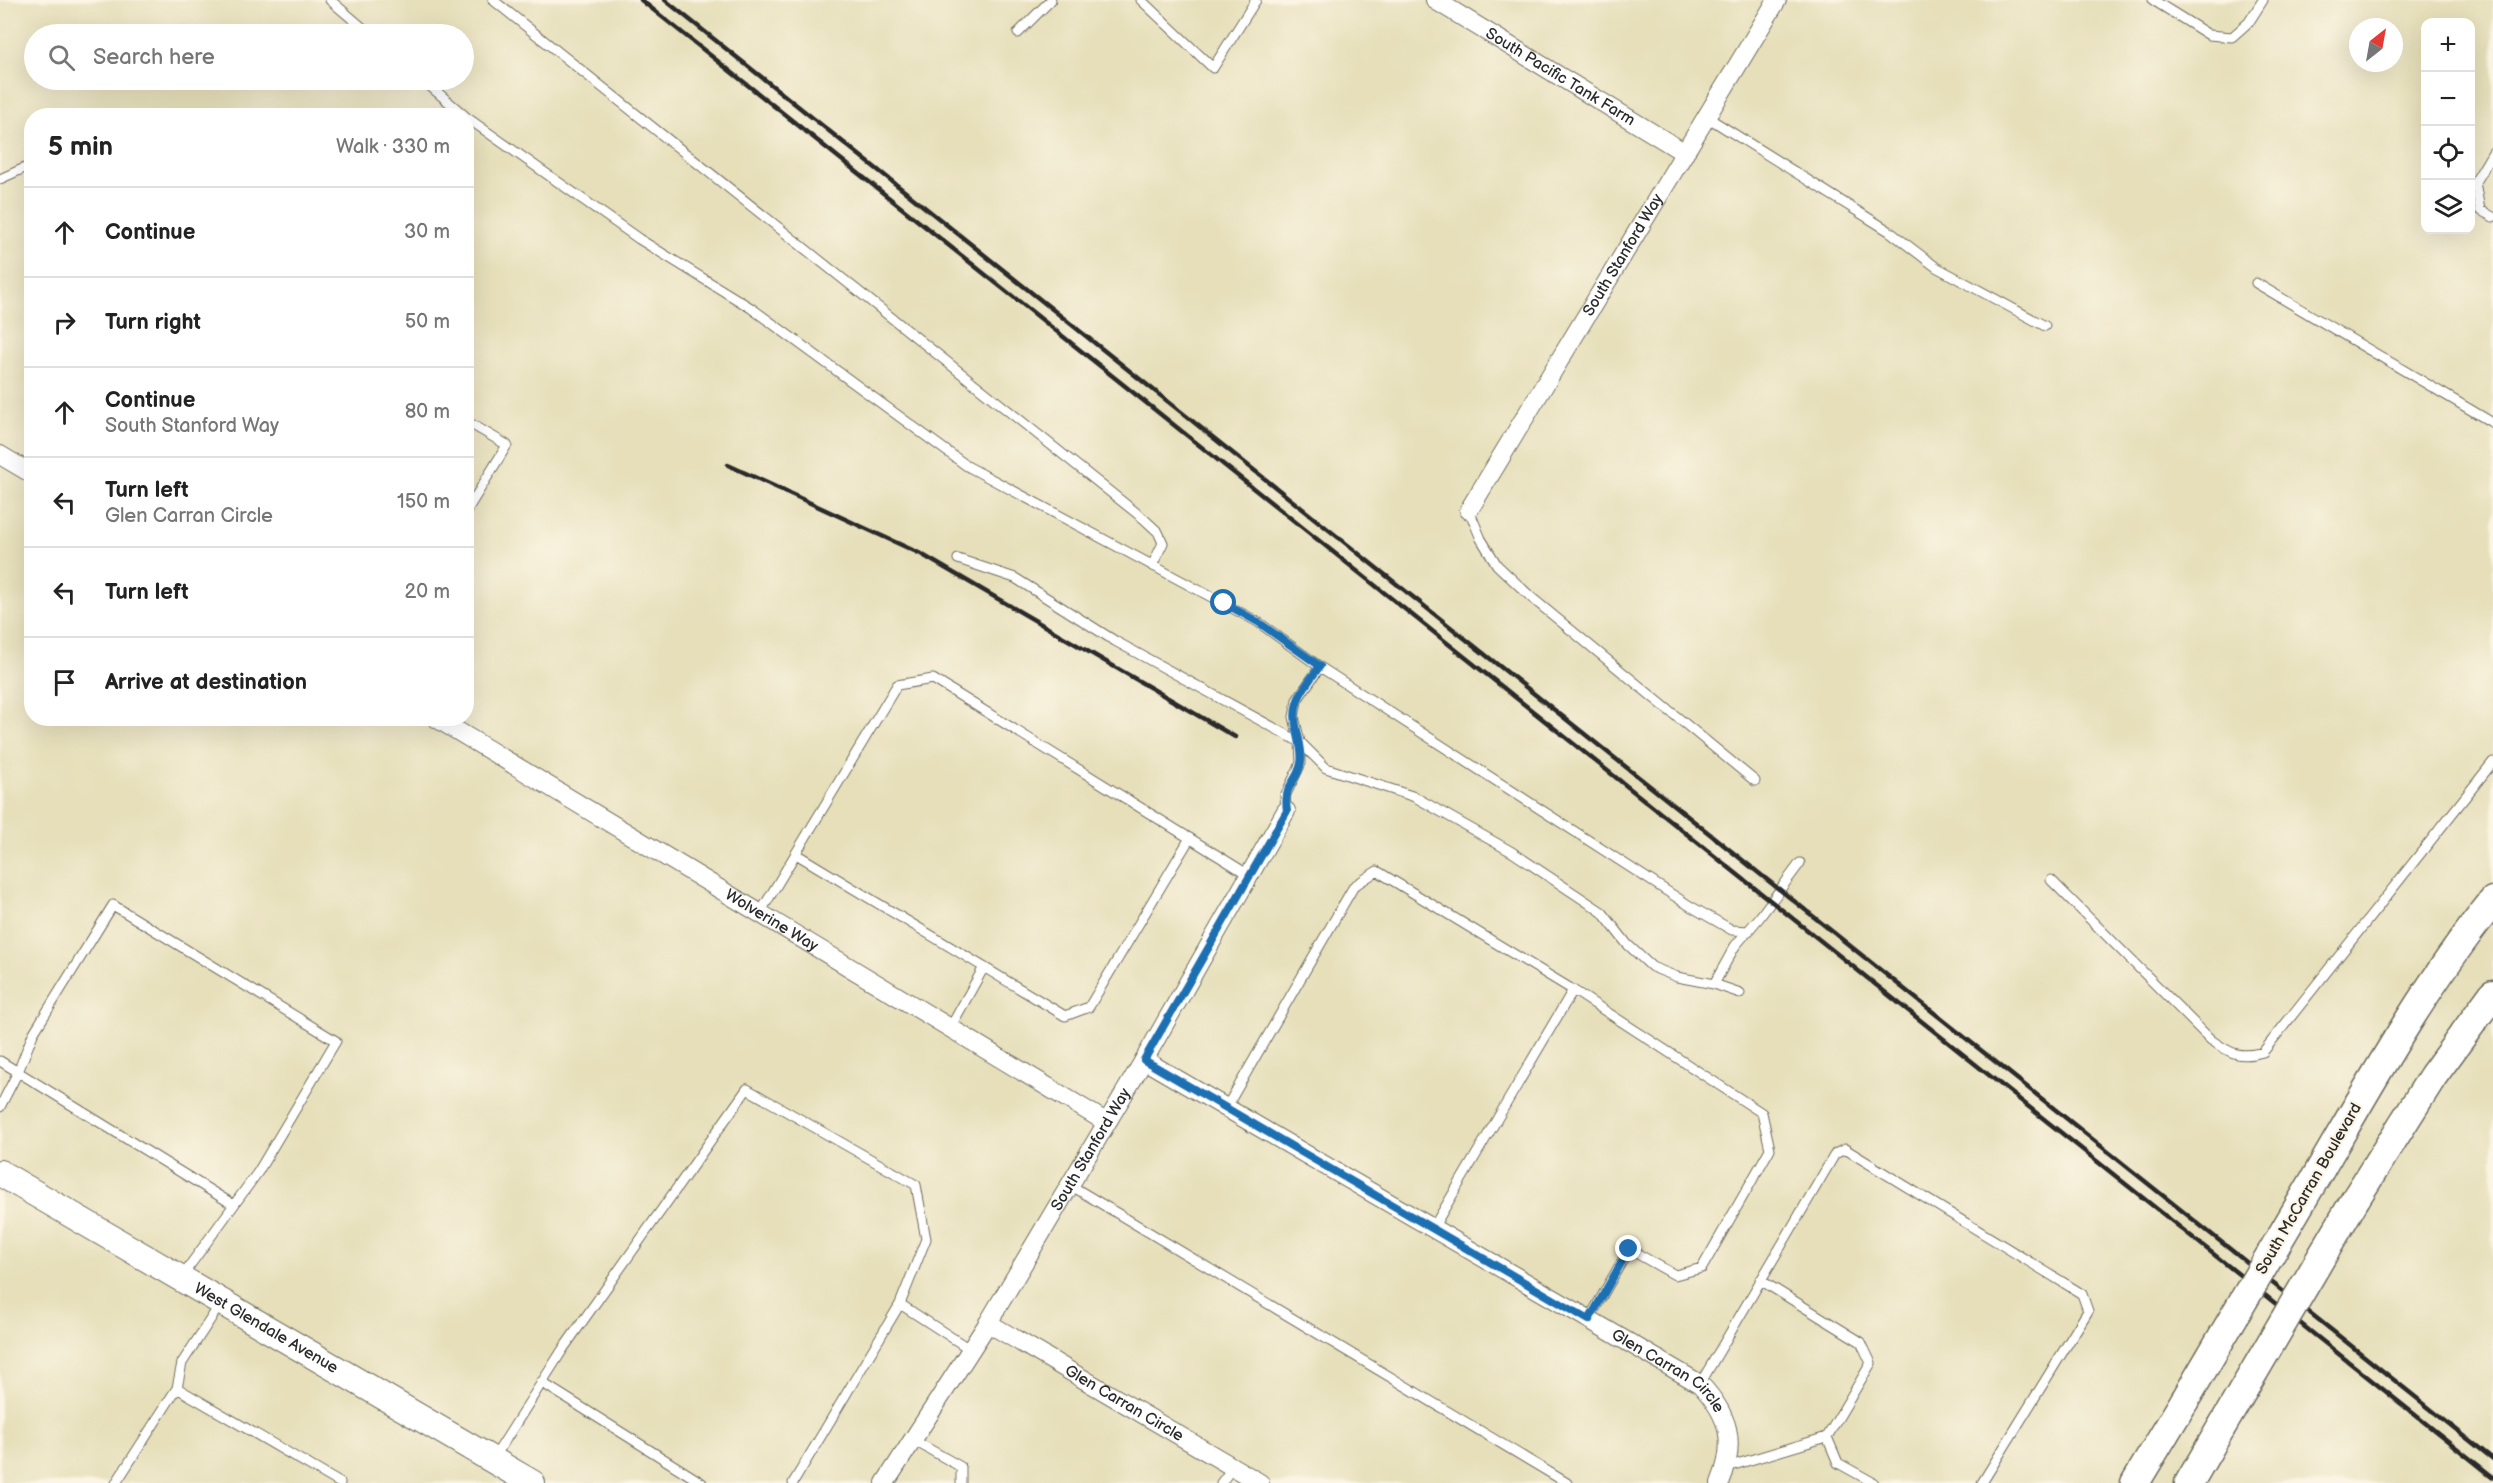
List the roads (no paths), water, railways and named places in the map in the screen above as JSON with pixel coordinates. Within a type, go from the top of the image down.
[{"type":"main road","name":"South McCarran Boulevard","points":[[2135,1483],[2403,1029],[2453,953],[2493,901]]},
{"type":"main road","points":[[2189,1483],[2355,1198],[2433,1076],[2493,994]]},
{"type":"main road","name":"West Glendale Avenue","points":[[0,1173],[532,1483]]},
{"type":"street","name":"South Pacific Tank Farm","points":[[1435,0],[1685,153]]},
{"type":"street","name":"South Stanford Way","points":[[1469,510],[1777,0]]},
{"type":"street","points":[[0,455],[24,469]]},
{"type":"street","name":"Wolverine Way","points":[[449,726],[1106,1122]]},
{"type":"street","name":"South Stanford Way","points":[[885,1483],[988,1323],[1144,1060],[1287,811]]},
{"type":"street","name":"Glen Carran Circle","points":[[1144,1060],[1700,1384],[1716,1401],[1726,1424],[1730,1444],[1724,1475]]},
{"type":"street","name":"Glen Carran Circle","points":[[988,1323],[1260,1483]]},
{"type":"lane","points":[[330,0],[358,24]]},
{"type":"lane","points":[[493,0],[1144,519],[1158,532],[1163,543],[1152,566]]},
{"type":"lane","points":[[1018,33],[1051,0]]},
{"type":"lane","points":[[1141,0],[1213,68],[1256,0]]},
{"type":"lane","points":[[2153,0],[2209,34],[2232,37],[2249,22],[2263,0]]},
{"type":"lane","points":[[435,90],[456,108]]},
{"type":"lane","points":[[1707,117],[1889,231],[1936,267],[2044,326]]},
{"type":"lane","points":[[474,122],[639,238],[751,308],[967,466],[1258,622],[1320,666],[1690,906],[1732,930],[1749,931]]},
{"type":"lane","points":[[2493,152],[2475,182],[2480,210],[2493,217]]},
{"type":"lane","points":[[0,178],[24,168]]},
{"type":"lane","points":[[2256,284],[2493,423]]},
{"type":"lane","points":[[474,426],[507,445],[474,499]]},
{"type":"lane","points":[[1469,510],[1481,539],[1504,572],[1532,598],[1755,782]]},
{"type":"lane","points":[[958,559],[1015,578],[1115,641],[1300,742],[1326,768],[1415,797],[1512,852],[1602,912],[1627,944],[1652,967],[1677,977],[1714,984],[1740,993]]},
{"type":"lane","points":[[1287,811],[1284,796],[1301,763],[1300,742],[1294,717],[1297,700],[1320,666]]},
{"type":"lane","points":[[760,913],[897,685],[933,680],[1250,875]]},
{"type":"lane","points":[[2050,880],[2211,1040],[2230,1053],[2248,1056],[2262,1052],[2493,762]]},
{"type":"lane","points":[[796,854],[1065,1016],[1089,1007],[1190,838]]},
{"type":"lane","points":[[1714,984],[1735,946],[1800,863]]},
{"type":"lane","points":[[1226,1108],[1354,886],[1377,871],[1573,990],[1762,1113],[1770,1149],[1702,1268],[1675,1275],[1629,1249],[1589,1320]]},
{"type":"lane","points":[[0,1107],[18,1072],[33,1034],[113,905],[336,1041],[258,1172],[180,1278]]},
{"type":"lane","points":[[950,1028],[984,967]]},
{"type":"lane","points":[[1432,1228],[1573,990]]},
{"type":"lane","points":[[0,1061],[234,1205]]},
{"type":"lane","points":[[493,1460],[541,1382],[747,1089],[916,1185],[926,1239],[900,1304],[793,1483]]},
{"type":"lane","points":[[1700,1384],[1834,1154],[1845,1149],[2082,1294],[2088,1311],[1982,1483]]},
{"type":"lane","points":[[1070,1185],[1567,1483]]},
{"type":"lane","points":[[1724,1475],[1827,1437],[1871,1363],[1861,1342],[1760,1280]]},
{"type":"lane","points":[[116,1483],[177,1388],[182,1363],[222,1302]]},
{"type":"lane","points":[[900,1304],[971,1350]]},
{"type":"lane","points":[[541,1382],[702,1483]]},
{"type":"lane","points":[[177,1388],[340,1483]]},
{"type":"lane","points":[[1827,1437],[1838,1463],[1874,1483]]},
{"type":"lane","points":[[913,1440],[961,1467],[961,1483]]},
{"type":"lane","points":[[1221,1483],[1233,1467]]},
{"type":"railway","points":[[641,0],[2493,1477]]},
{"type":"railway","points":[[665,0],[2493,1459]]},
{"type":"railway","points":[[728,465],[921,554],[1235,737]]}]
